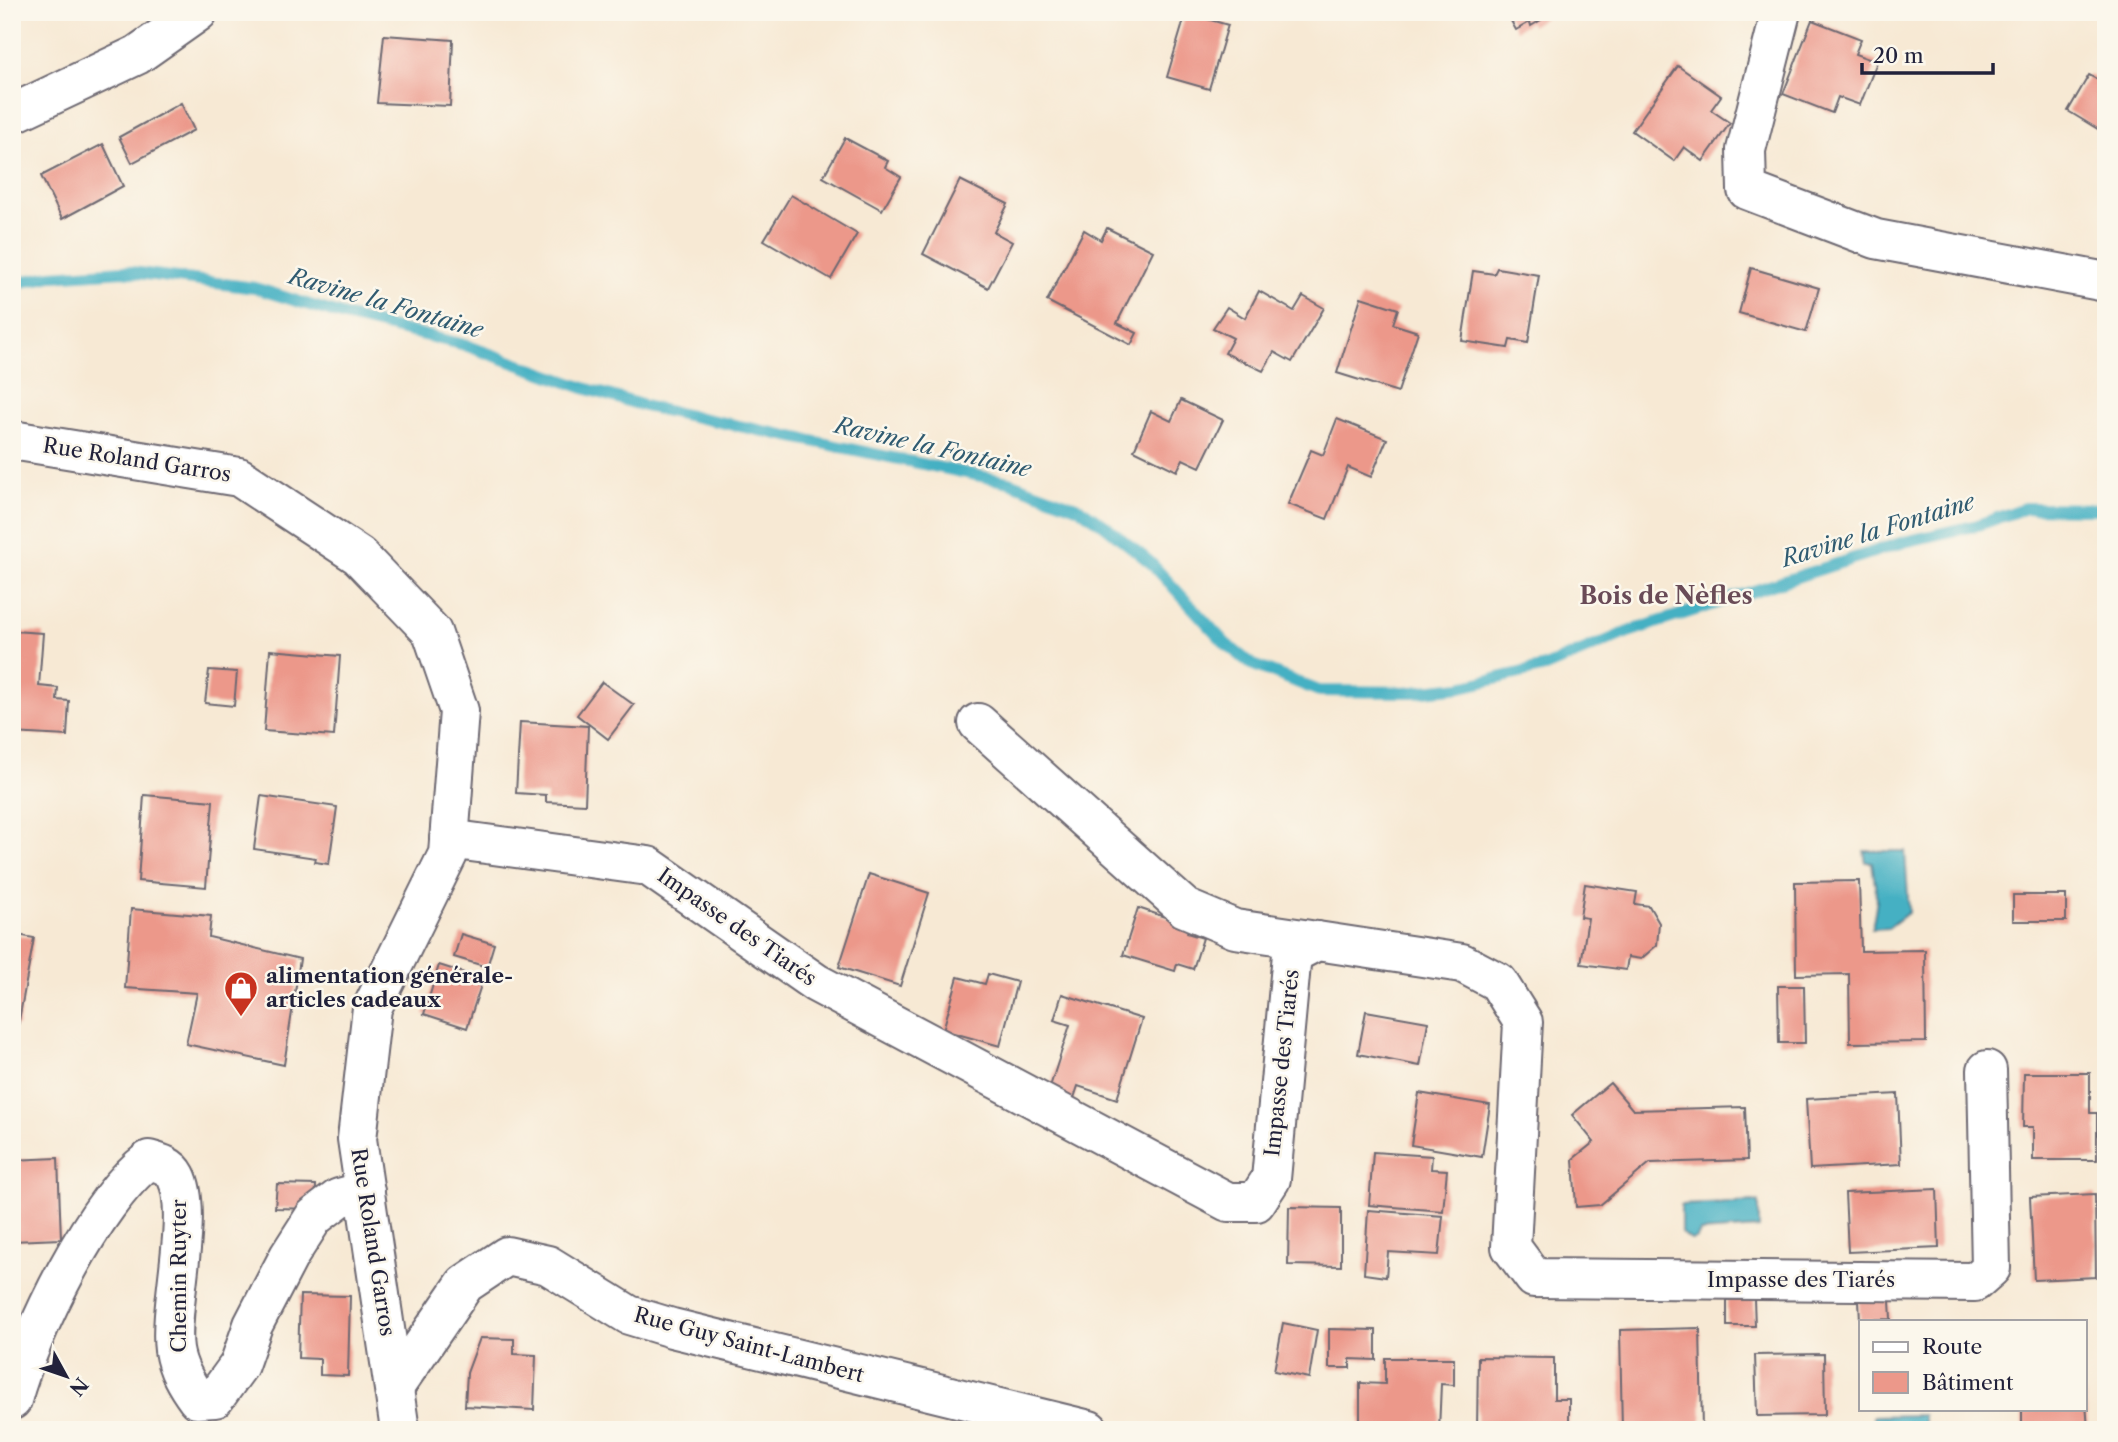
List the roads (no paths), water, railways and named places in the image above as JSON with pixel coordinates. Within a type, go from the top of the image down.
[{"type":"street","points":[[12,114],[137,55],[198,12]]},
{"type":"street","points":[[1781,12],[1746,150],[1747,190],[1876,239],[2106,282]]},
{"type":"street","name":"Rue Roland Garros","points":[[12,440],[239,477],[359,556],[432,632],[458,711],[448,853],[372,1008],[357,1139],[400,1430]]},
{"type":"street","points":[[978,723],[1185,908],[1235,929],[1317,941]]},
{"type":"street","name":"Impasse des Tiarés","points":[[449,839],[648,866],[816,983],[1228,1202],[1256,1202],[1271,1179],[1292,954],[1317,941],[1462,963],[1498,982],[1523,1022],[1511,1247],[1534,1278],[1975,1282],[1991,1268],[1987,1070]]},
{"type":"street","name":"Chemin Ruyter","points":[[12,1400],[43,1321],[86,1238],[131,1173],[149,1160],[166,1165],[176,1176],[183,1204],[174,1349],[184,1382],[197,1399],[215,1398],[239,1365],[253,1325],[289,1256],[314,1217],[339,1198],[365,1191]]},
{"type":"street","name":"Rue Guy Saint-Lambert","points":[[395,1386],[465,1284],[507,1256],[548,1265],[629,1315],[672,1328],[1089,1430]]},
{"type":"water","points":[[1864,851],[1905,851],[1909,912],[1888,928],[1872,929],[1877,900],[1872,862],[1866,862]]},
{"type":"water","points":[[1759,1202],[1759,1228],[1700,1232],[1697,1238],[1691,1240],[1681,1233],[1681,1205]]},
{"type":"water","points":[[1924,1415],[1924,1430],[1873,1430],[1873,1416]]},
{"type":"waterway","name":"Ravine la Fontaine","points":[[12,284],[51,276],[123,271],[255,288],[348,317],[465,345],[584,388],[648,407],[1009,482],[1079,508],[1151,563],[1226,644],[1251,664],[1319,691],[1414,692],[1461,687],[1545,667],[1628,632],[1904,542],[1978,525],[2025,508],[2106,509]]},
{"type":"place","name":"alimentation générale- articles cadeaux","points":[[241,1018]]},
{"type":"district","name":"Bois de Nèfles","points":[[1666,596]]}]
